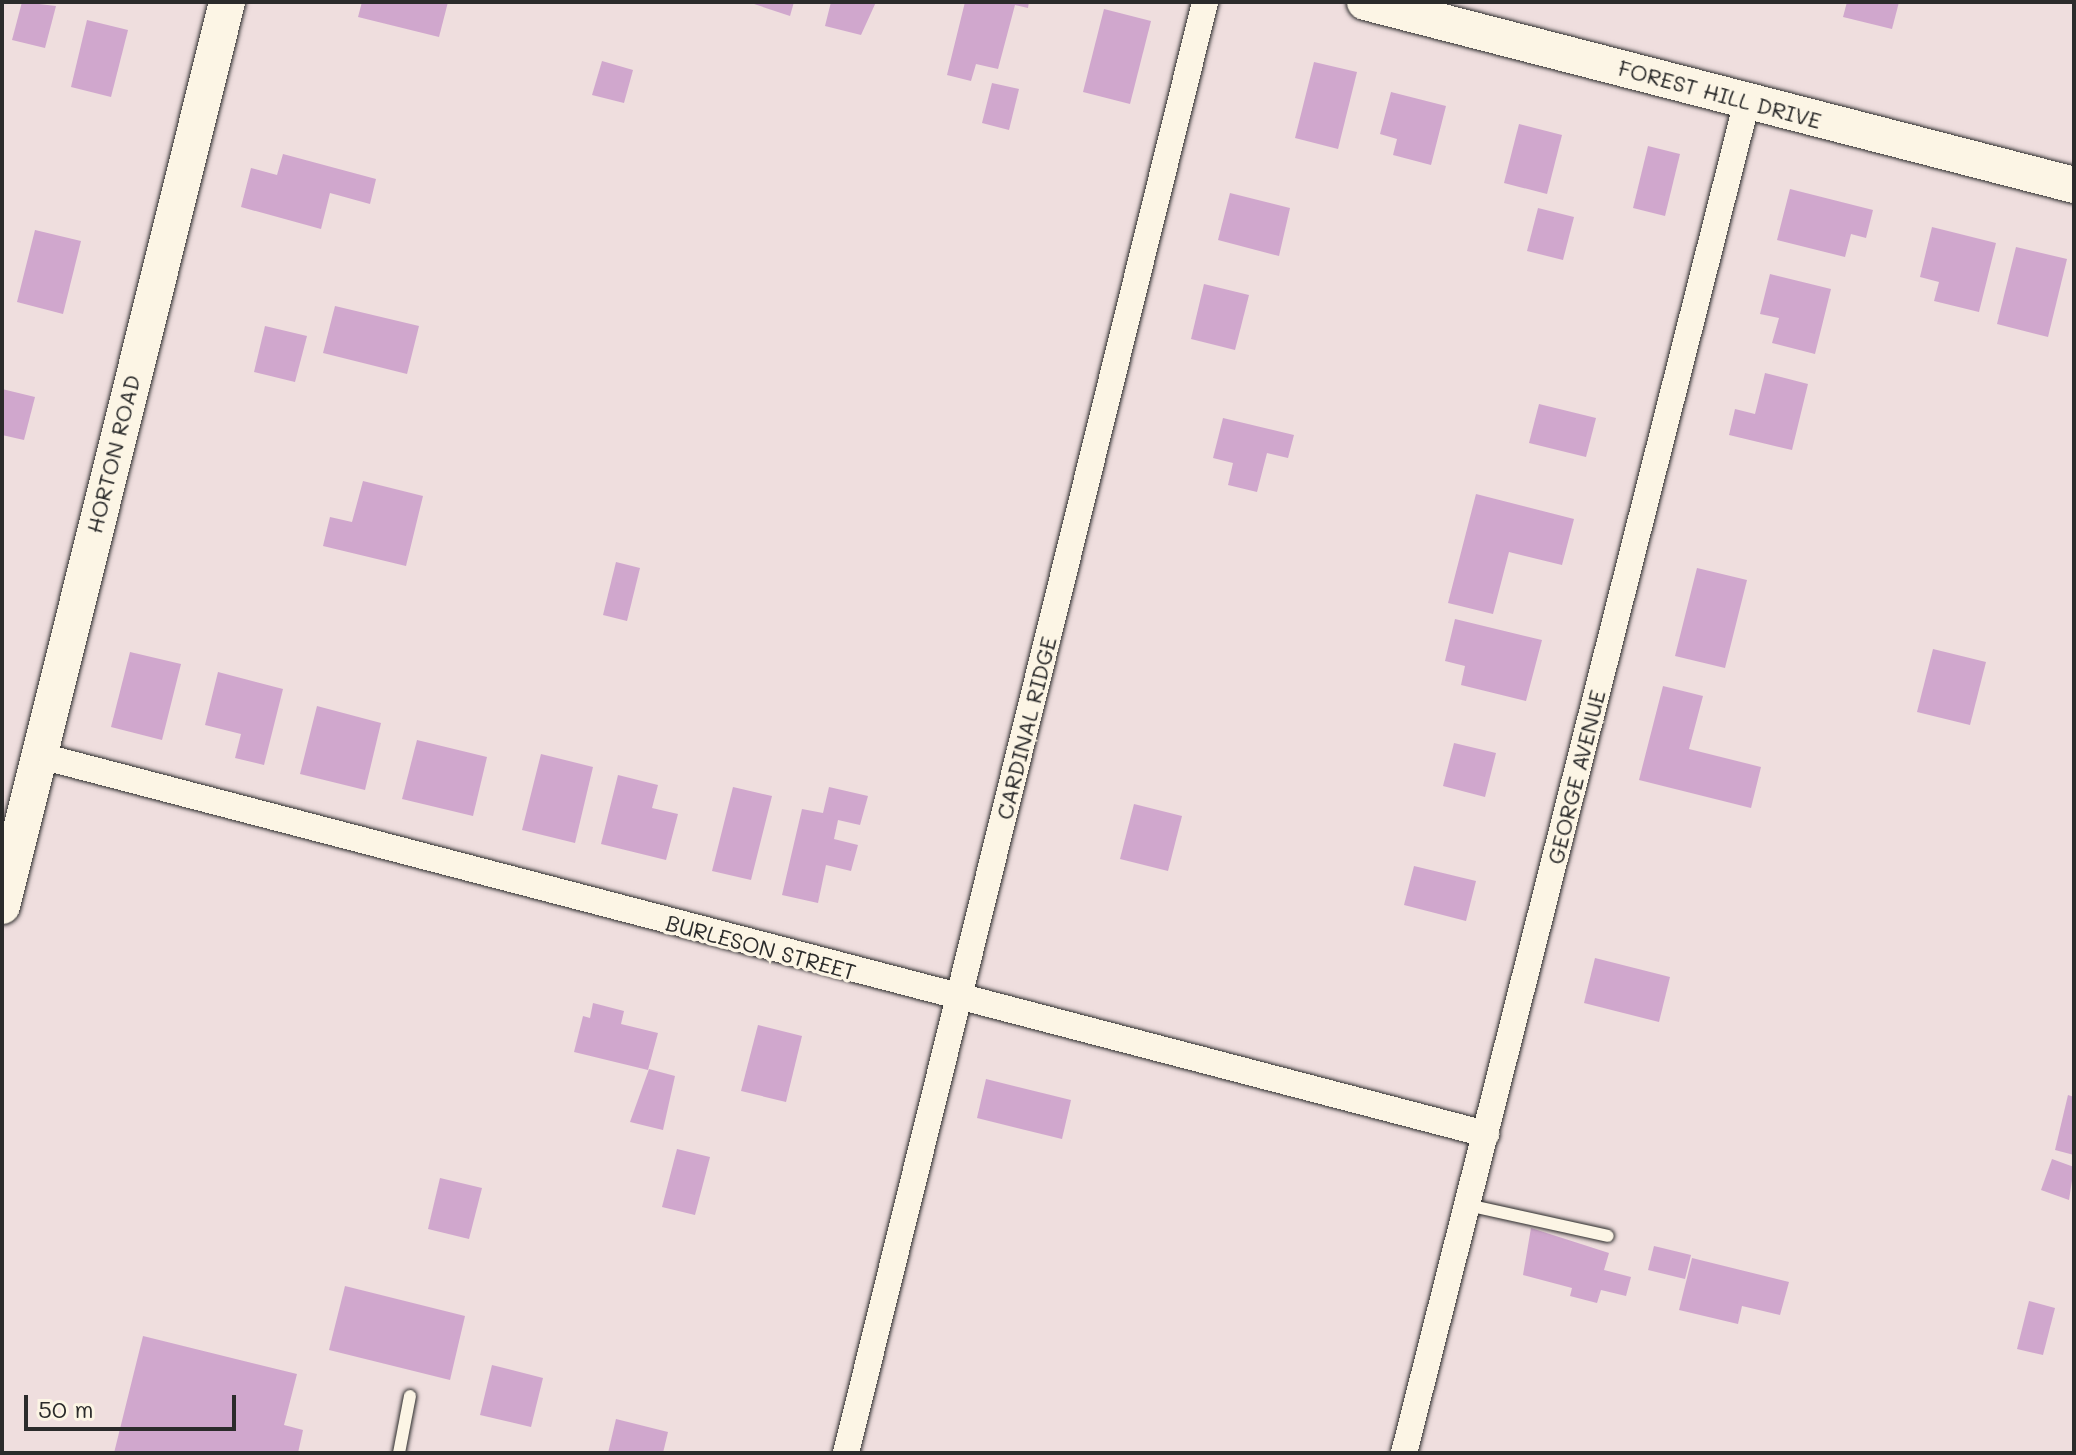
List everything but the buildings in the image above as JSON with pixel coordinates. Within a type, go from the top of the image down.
[{"type":"street","name":"HORTON ROAD","points":[[2,906],[37,755],[227,2]]},
{"type":"street","name":"CARDINAL RIDGE","points":[[846,1453],[1205,2]]},
{"type":"street","name":"FOREST HILL DRIVE","points":[[1365,2],[2074,185]]},
{"type":"street","name":"GEORGE AVENUE","points":[[1404,1453],[1747,101]]},
{"type":"street","name":"BURLESON STREET","points":[[37,755],[959,999],[1486,1134]]},
{"type":"lane","points":[[1467,1205],[1608,1236]]},
{"type":"lane","points":[[399,1453],[410,1396]]}]
